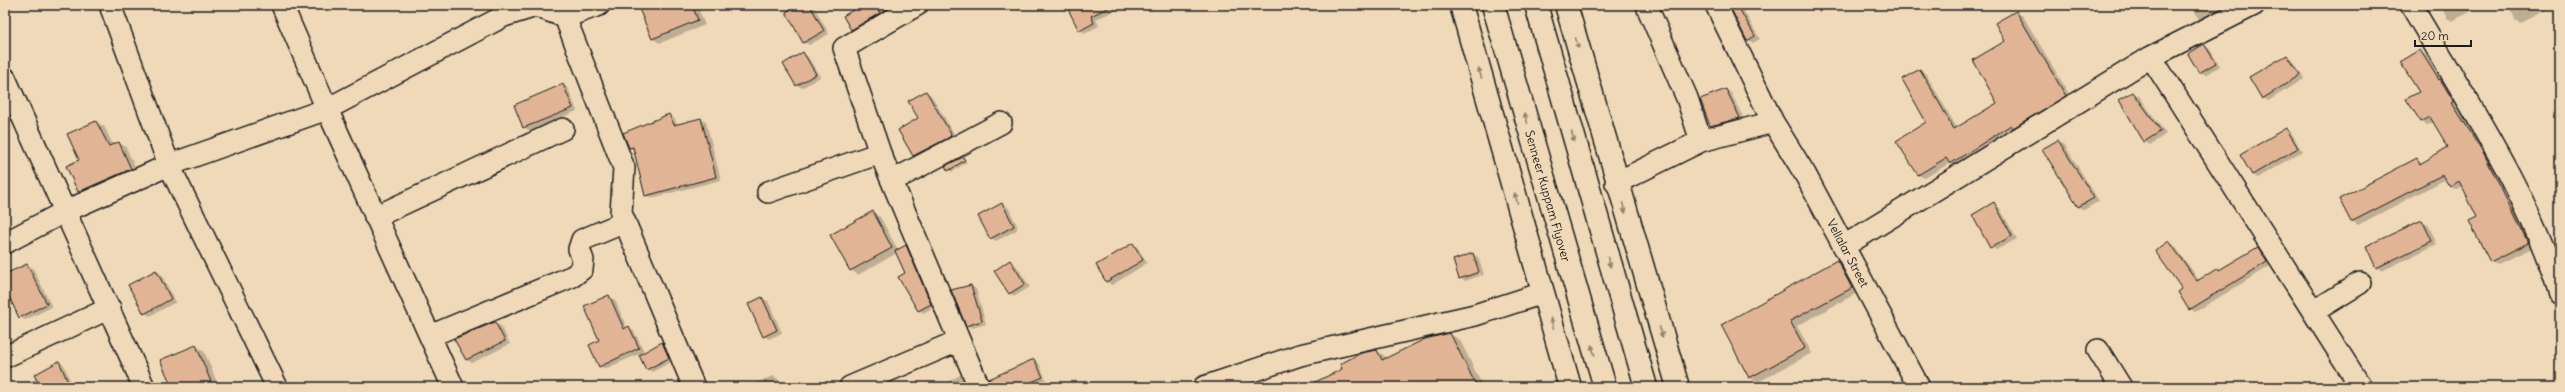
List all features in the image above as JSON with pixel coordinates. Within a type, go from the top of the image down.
[{"type":"main road","points":[[1461,5],[1570,387]]},
{"type":"main road","name":"Senneer Kuppam Flyover","points":[[1493,5],[1605,387]]},
{"type":"main road","points":[[1536,5],[1646,387]]},
{"type":"main road","points":[[1566,5],[1616,183],[1678,387]]},
{"type":"street","points":[[110,5],[169,165],[277,387]]},
{"type":"street","points":[[282,5],[375,217],[453,387]]},
{"type":"street","points":[[5,243],[64,212],[169,165],[327,109],[504,16],[535,6],[565,17],[599,5]]},
{"type":"street","points":[[917,5],[844,48],[880,153],[958,341],[979,387]]},
{"type":"street","name":"Vellalar Street","points":[[1716,5],[1773,122],[1844,246],[1919,387]]},
{"type":"street","points":[[1844,246],[2151,57],[2254,5]]},
{"type":"street","points":[[2411,5],[2521,198],[2548,255],[2560,294]]},
{"type":"street","points":[[1648,9],[1687,98],[1701,141]]},
{"type":"street","points":[[565,17],[624,168],[621,213],[694,387]]},
{"type":"street","points":[[2151,57],[2360,387]]},
{"type":"street","points":[[5,78],[64,212],[110,308],[144,387]]},
{"type":"street","points":[[1616,183],[1701,141],[1773,122]]},
{"type":"street","points":[[892,180],[1001,123]]},
{"type":"street","points":[[375,217],[563,129]]},
{"type":"street","points":[[768,192],[880,153]]},
{"type":"street","points":[[430,336],[573,276],[582,269],[583,260],[579,249],[582,240],[594,233],[625,222]]},
{"type":"street","points":[[2313,312],[2360,283]]},
{"type":"street","points":[[1204,387],[1300,355],[1475,314],[1543,293]]},
{"type":"street","points":[[5,357],[110,308]]},
{"type":"street","points":[[850,387],[958,341]]},
{"type":"street","points":[[2098,350],[2121,387]]},
{"type":"building","points":[[648,5],[692,5],[698,20],[652,39],[639,9]]},
{"type":"building","points":[[797,5],[810,5],[824,31],[803,43],[786,12]]},
{"type":"building","points":[[862,5],[875,5],[880,13],[851,30],[843,16]]},
{"type":"building","points":[[1066,5],[1114,5],[1091,16],[1094,23],[1079,31]]},
{"type":"building","points":[[1729,5],[1737,5],[1755,36],[1747,41]]},
{"type":"building","points":[[2016,11],[2066,96],[2013,128],[2011,125],[1950,164],[1946,158],[1918,175],[1896,141],[1926,122],[1902,79],[1920,69],[1954,129],[1997,103],[1973,60],[2005,41],[1995,23]]},
{"type":"building","points":[[2204,44],[2216,63],[2199,73],[2188,54]]},
{"type":"building","points":[[2420,50],[2439,80],[2440,79],[2454,102],[2452,103],[2483,152],[2528,243],[2490,262],[2469,221],[2477,217],[2459,181],[2450,187],[2442,175],[2351,222],[2339,199],[2417,158],[2420,164],[2448,147],[2430,117],[2421,122],[2406,99],[2419,92],[2400,62]]},
{"type":"building","points":[[803,52],[816,74],[796,86],[783,64]]},
{"type":"building","points":[[2287,55],[2300,75],[2262,99],[2249,77]]},
{"type":"building","points":[[563,84],[573,108],[523,128],[514,105]]},
{"type":"building","points":[[1726,89],[1740,118],[1710,126],[1700,99]]},
{"type":"building","points":[[926,91],[951,134],[950,137],[913,156],[898,130],[918,118],[908,101]]},
{"type":"building","points":[[2133,92],[2161,131],[2144,142],[2119,100]]},
{"type":"building","points":[[669,114],[674,125],[701,118],[716,177],[645,196],[633,147],[629,148],[623,133]]},
{"type":"building","points":[[96,121],[109,146],[119,142],[131,169],[78,192],[66,166],[79,160],[67,134]]},
{"type":"building","points":[[2286,128],[2298,148],[2252,175],[2240,155]]},
{"type":"building","points":[[2058,140],[2094,198],[2078,207],[2042,149]]},
{"type":"building","points":[[963,157],[965,160],[948,171],[945,166]]},
{"type":"building","points":[[1994,202],[2012,236],[1990,248],[1972,215]]},
{"type":"building","points":[[1002,203],[1014,226],[990,239],[978,216]]},
{"type":"building","points":[[873,211],[892,248],[850,271],[830,235]]},
{"type":"building","points":[[2422,220],[2432,241],[2376,268],[2366,246]]},
{"type":"building","points":[[2169,241],[2197,281],[2258,247],[2267,262],[2189,310],[2178,292],[2182,289],[2155,251]]},
{"type":"building","points":[[1133,243],[1143,260],[1106,282],[1096,265]]},
{"type":"building","points":[[906,245],[931,304],[918,311],[898,277],[905,273],[895,251]]},
{"type":"building","points":[[1473,253],[1479,272],[1459,279],[1453,260]]},
{"type":"building","points":[[1010,260],[1025,284],[1009,294],[994,271]]},
{"type":"building","points":[[1837,260],[1852,288],[1790,321],[1805,348],[1749,378],[1721,325]]},
{"type":"building","points":[[27,264],[47,304],[19,318],[5,288],[5,274]]},
{"type":"building","points":[[156,270],[171,299],[144,314],[128,285]]},
{"type":"building","points":[[971,285],[982,321],[966,326],[951,290]]},
{"type":"building","points":[[609,295],[624,329],[629,326],[639,348],[599,367],[589,345],[599,340],[584,306]]},
{"type":"building","points":[[762,297],[777,330],[763,337],[748,304]]},
{"type":"building","points":[[495,322],[505,341],[466,360],[454,339]]},
{"type":"building","points":[[1450,333],[1477,387],[1305,387],[1342,369],[1340,364],[1361,353],[1377,350],[1382,360],[1425,339]]},
{"type":"building","points":[[662,342],[669,358],[646,370],[639,355]]},
{"type":"building","points":[[196,345],[213,387],[172,387],[160,360]]},
{"type":"building","points":[[1034,359],[1043,377],[1020,387],[991,387],[989,379]]},
{"type":"building","points":[[59,361],[70,387],[41,387],[34,375]]}]
